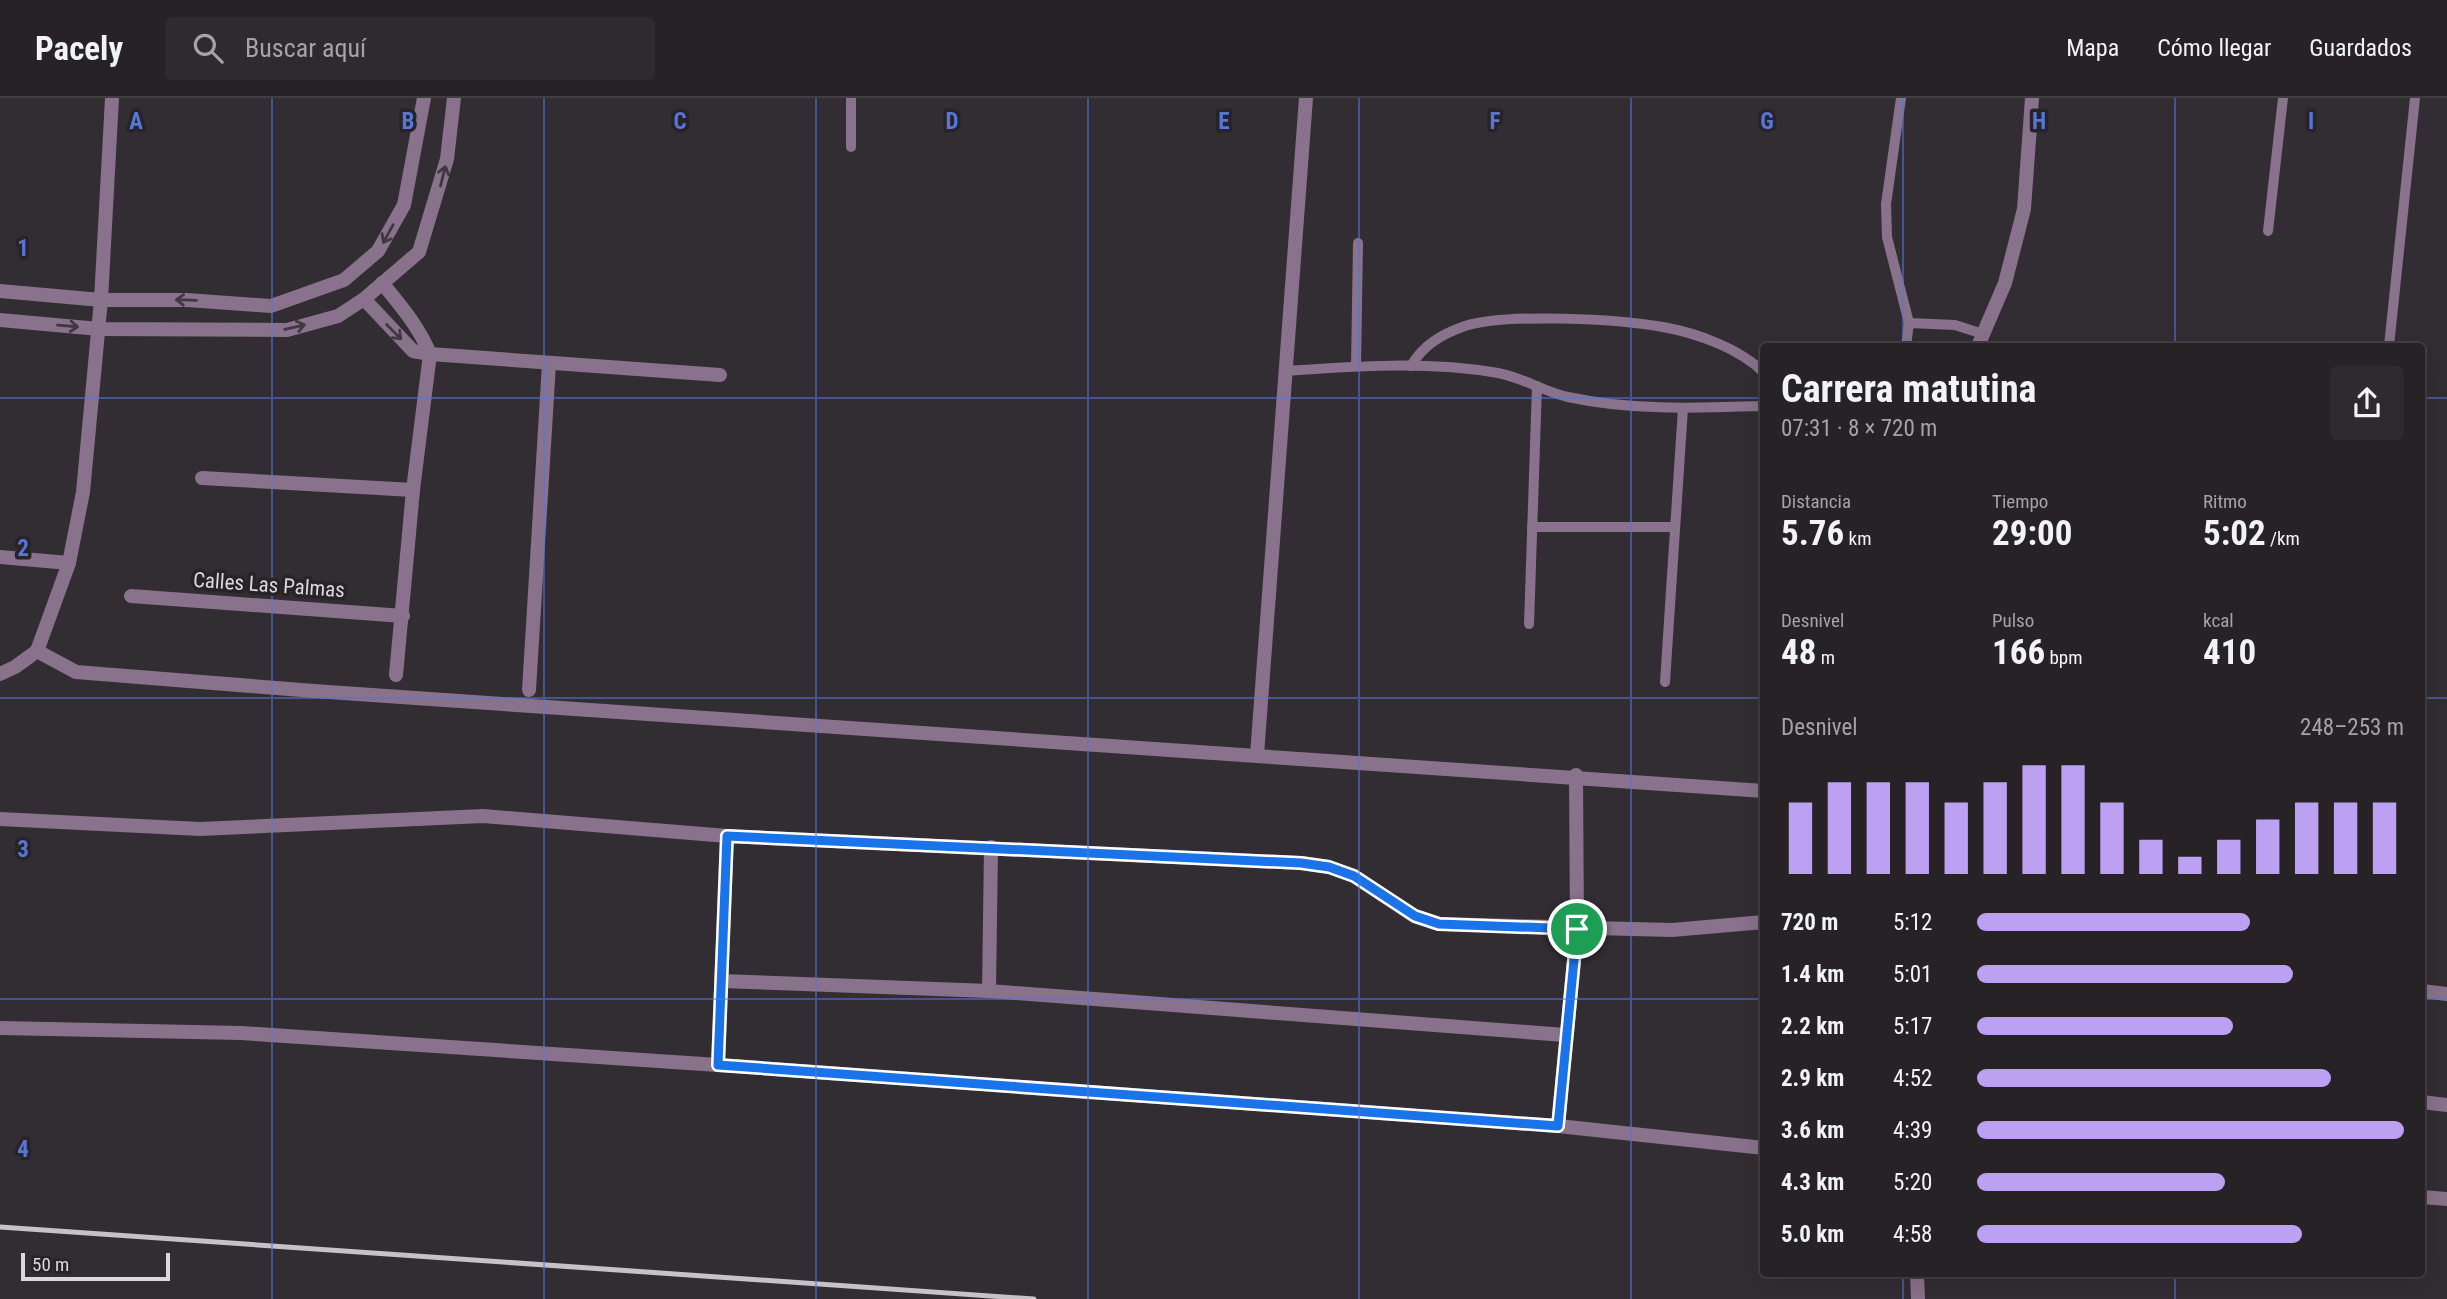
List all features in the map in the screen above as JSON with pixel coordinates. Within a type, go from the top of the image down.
[{"type":"street","points":[[0,674],[16,667],[37,651],[69,563],[83,492],[102,300],[112,98]]},
{"type":"street","points":[[0,291],[102,300],[187,300],[271,306],[344,280],[378,251],[404,205],[424,98]]},
{"type":"street","points":[[0,320],[99,329],[287,330],[338,316],[364,299],[419,252],[447,159],[454,98]]},
{"type":"street","points":[[1257,755],[1306,98]]},
{"type":"street","points":[[1980,340],[2006,283],[2024,209],[2032,98]]},
{"type":"street","points":[[382,283],[406,312],[430,354],[413,491],[396,675]]},
{"type":"street","points":[[364,299],[412,351],[549,364],[720,375]]},
{"type":"street","points":[[529,690],[549,364]]},
{"type":"street","points":[[202,478],[413,491]]},
{"type":"street","points":[[0,557],[69,563]]},
{"type":"street","name":"Calles Las Palmas","points":[[131,596],[403,616]]},
{"type":"street","points":[[37,651],[76,672],[1760,790]]},
{"type":"street","points":[[1558,1126],[1577,929],[1576,775]]},
{"type":"street","points":[[0,819],[200,829],[483,816],[727,836],[1310,864],[1354,876],[1415,916],[1439,924],[1672,930],[1760,922]]},
{"type":"street","points":[[718,1065],[727,836]]},
{"type":"street","points":[[989,990],[991,847]]},
{"type":"street","points":[[721,981],[989,990],[1565,1035]]},
{"type":"street","points":[[2425,991],[2447,994]]},
{"type":"street","points":[[0,1028],[241,1034],[718,1065],[1558,1126],[1760,1148]]},
{"type":"street","points":[[2425,1102],[2447,1105]]},
{"type":"street","points":[[2425,1197],[2447,1199]]},
{"type":"street","points":[[1917,1277],[1918,1299]]},
{"type":"lane","points":[[851,98],[851,147]]},
{"type":"lane","points":[[1901,98],[1886,204],[1887,237],[1909,323],[1906,343]]},
{"type":"lane","points":[[2268,231],[2283,98]]},
{"type":"lane","points":[[2389,343],[2415,98]]},
{"type":"lane","points":[[1356,366],[1358,243]]},
{"type":"lane","points":[[1411,366],[1431,341],[1466,326],[1530,318],[1664,327],[1703,339],[1752,360],[1760,369]]},
{"type":"lane","points":[[1909,323],[1955,325],[1980,340]]},
{"type":"lane","points":[[1285,370],[1411,366],[1500,373],[1566,397],[1639,408],[1760,407]]},
{"type":"lane","points":[[1529,624],[1537,386]]},
{"type":"lane","points":[[1665,682],[1683,408]]},
{"type":"lane","points":[[1532,527],[1675,527]]},
{"type":"railway","points":[[0,1227],[1034,1299]]},
{"type":"route","points":[[727,836],[1301,863],[1329,867],[1354,876],[1415,916],[1439,924],[1577,929],[1558,1126],[718,1065],[727,836]]}]
